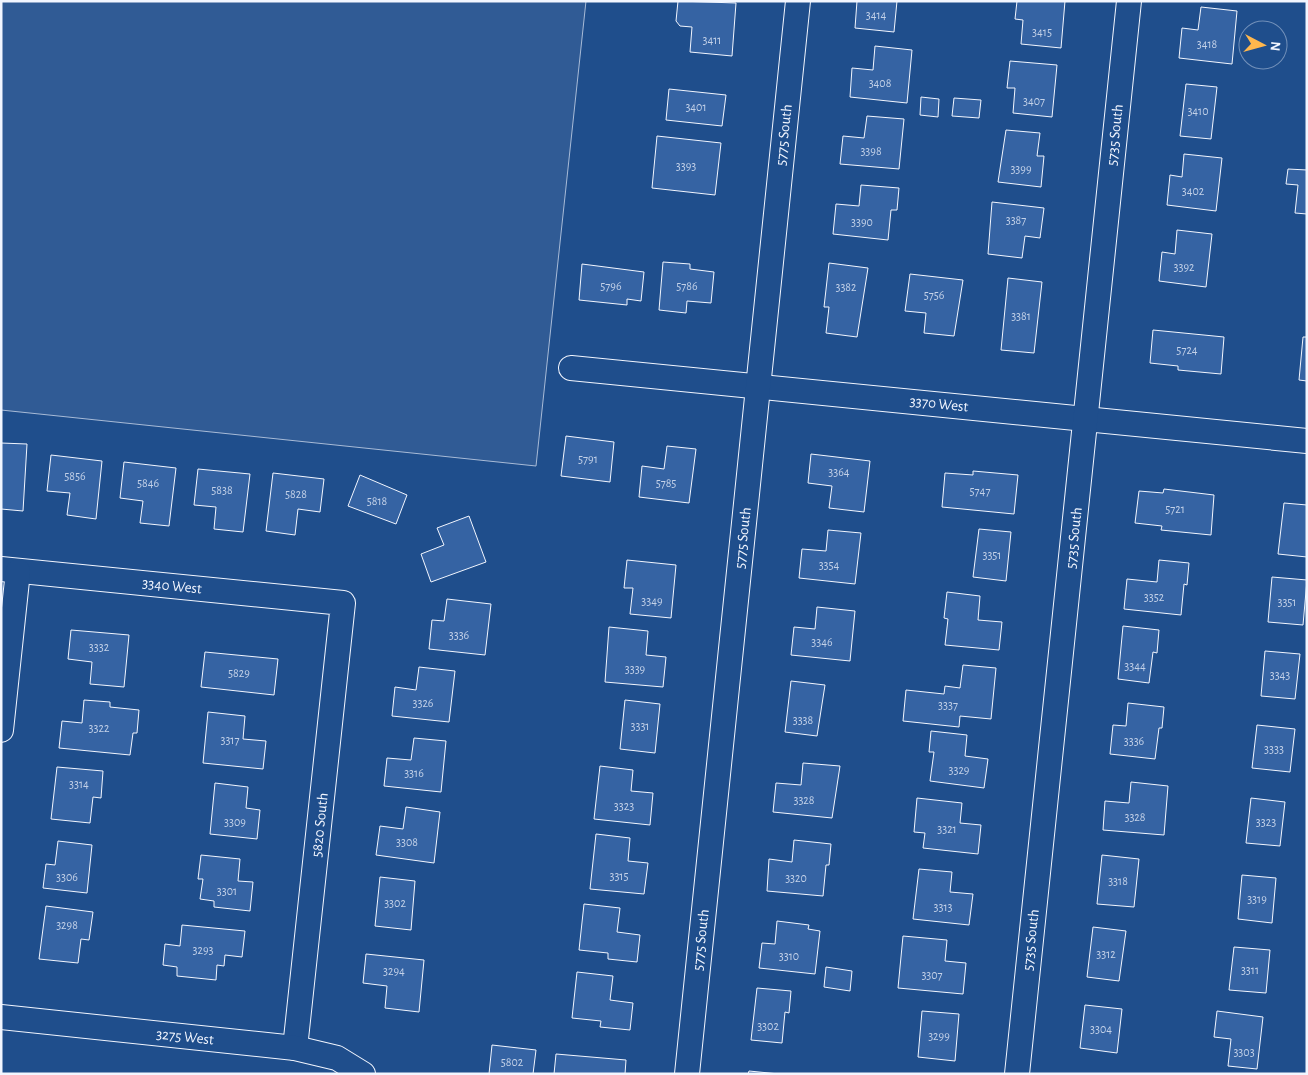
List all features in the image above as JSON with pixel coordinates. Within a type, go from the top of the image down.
[{"type":"street","name":"5775 South","points":[[688,1074],[798,1]]},
{"type":"street","name":"5735 South","points":[[1017,1074],[1129,1]]},
{"type":"street","name":"3370 West","points":[[570,368],[1307,441]]},
{"type":"street","name":"3340 West","points":[[9,570],[344,602]]},
{"type":"street","points":[[1,730],[9,570]]},
{"type":"street","name":"5820 South","points":[[295,1048],[344,602]]},
{"type":"street","name":"3275 West","points":[[1,1017],[295,1048],[337,1058],[363,1074]]},
{"type":"shaded area","points":[[1,1],[586,1],[536,466],[1,410]]},
{"type":"building","points":[[678,1],[736,3],[732,56],[690,52],[692,27],[680,26],[676,21]]},
{"type":"building","points":[[857,1],[897,1],[894,32],[855,28]]},
{"type":"building","points":[[1017,1],[1065,1],[1061,48],[1021,44],[1023,20],[1015,19]]},
{"type":"building","points":[[1201,7],[1237,11],[1232,64],[1179,58],[1182,28],[1198,30]]},
{"type":"building","points":[[875,46],[912,50],[907,103],[850,97],[852,68],[873,70]]},
{"type":"building","points":[[1010,61],[1057,65],[1052,117],[1013,113],[1015,88],[1007,88]]},
{"type":"building","points":[[1186,84],[1217,87],[1211,139],[1180,136]]},
{"type":"building","points":[[669,89],[726,95],[722,126],[666,120]]},
{"type":"building","points":[[921,97],[939,99],[938,117],[920,115]]},
{"type":"building","points":[[954,98],[981,100],[979,118],[952,116]]},
{"type":"building","points":[[867,116],[904,119],[899,169],[840,164],[843,136],[864,138]]},
{"type":"building","points":[[1006,130],[1040,133],[1037,156],[1044,156],[1041,187],[998,182]]},
{"type":"building","points":[[657,136],[721,143],[715,195],[652,188]]},
{"type":"building","points":[[1184,154],[1222,158],[1216,211],[1167,205],[1170,175],[1182,177]]},
{"type":"building","points":[[1288,169],[1307,170],[1307,214],[1295,213],[1298,185],[1286,184]]},
{"type":"building","points":[[861,185],[899,188],[897,210],[891,210],[888,240],[833,234],[836,204],[859,206]]},
{"type":"building","points":[[992,202],[1044,208],[1040,238],[1025,236],[1022,258],[988,254]]},
{"type":"building","points":[[1177,230],[1212,234],[1206,287],[1159,281],[1162,252],[1175,254]]},
{"type":"building","points":[[663,262],[690,264],[690,269],[714,272],[711,303],[687,301],[686,313],[659,310]]},
{"type":"building","points":[[829,263],[868,268],[857,337],[826,333],[829,307],[824,307]]},
{"type":"building","points":[[582,264],[644,272],[641,301],[627,299],[627,305],[579,300]]},
{"type":"building","points":[[910,274],[963,280],[954,336],[924,333],[926,313],[905,311]]},
{"type":"building","points":[[1008,278],[1042,282],[1034,353],[1001,350]]},
{"type":"building","points":[[1153,330],[1224,337],[1221,374],[1178,370],[1178,366],[1150,363]]},
{"type":"building","points":[[1303,337],[1307,337],[1307,381],[1299,380]]},
{"type":"building","points":[[566,436],[614,442],[610,482],[561,476]]},
{"type":"building","points":[[1,443],[27,444],[23,511],[1,509]]},
{"type":"building","points":[[667,446],[696,449],[689,503],[639,497],[642,466],[664,469]]},
{"type":"building","points":[[811,454],[870,461],[864,512],[829,508],[832,486],[808,483]]},
{"type":"building","points":[[51,455],[102,461],[96,519],[67,515],[70,493],[47,491]]},
{"type":"building","points":[[124,462],[176,468],[169,526],[140,523],[143,501],[120,498]]},
{"type":"building","points":[[198,469],[250,474],[243,532],[214,529],[216,507],[194,505]]},
{"type":"building","points":[[973,471],[1018,475],[1014,514],[942,507],[945,473],[973,475]]},
{"type":"building","points":[[273,473],[324,479],[320,512],[298,509],[295,535],[266,531]]},
{"type":"building","points":[[360,475],[407,495],[396,524],[348,506]]},
{"type":"building","points":[[1164,489],[1214,495],[1211,535],[1161,530],[1162,526],[1135,523],[1139,491],[1163,493]]},
{"type":"building","points":[[1284,503],[1307,505],[1307,557],[1278,554]]},
{"type":"building","points":[[469,516],[486,562],[431,582],[421,554],[444,545],[437,528]]},
{"type":"building","points":[[979,529],[1011,532],[1006,581],[973,577]]},
{"type":"building","points":[[828,530],[861,533],[855,584],[799,578],[802,549],[826,551]]},
{"type":"building","points":[[627,560],[676,565],[671,618],[630,614],[633,588],[624,588]]},
{"type":"building","points":[[1159,560],[1189,563],[1187,585],[1184,584],[1181,615],[1124,609],[1127,579],[1157,582]]},
{"type":"building","points":[[1272,577],[1307,580],[1303,625],[1268,622]]},
{"type":"building","points":[[947,592],[980,596],[978,620],[1002,622],[999,650],[945,645],[948,619],[944,618]]},
{"type":"building","points":[[447,599],[491,604],[485,655],[429,649],[432,620],[444,621]]},
{"type":"building","points":[[817,607],[855,611],[850,661],[791,655],[794,627],[815,629]]},
{"type":"building","points":[[1123,626],[1159,630],[1157,653],[1153,652],[1149,683],[1118,679]]},
{"type":"building","points":[[609,627],[648,631],[646,655],[666,657],[663,687],[605,682]]},
{"type":"building","points":[[71,630],[129,635],[124,687],[90,684],[92,662],[68,659]]},
{"type":"building","points":[[1265,651],[1300,654],[1295,699],[1261,696]]},
{"type":"building","points":[[205,652],[278,659],[274,695],[201,687]]},
{"type":"building","points":[[963,665],[996,668],[991,719],[960,716],[959,727],[903,721],[906,690],[944,694],[945,686],[960,688]]},
{"type":"building","points":[[419,667],[455,671],[449,722],[392,716],[395,687],[416,690]]},
{"type":"building","points":[[791,681],[825,685],[817,736],[785,732]]},
{"type":"building","points":[[84,700],[110,702],[110,707],[139,710],[137,733],[133,733],[130,755],[59,748],[62,721],[82,723]]},
{"type":"building","points":[[625,700],[660,704],[655,753],[620,749]]},
{"type":"building","points":[[1128,703],[1164,707],[1162,728],[1159,728],[1155,759],[1110,754],[1113,725],[1126,726]]},
{"type":"building","points":[[208,712],[245,716],[243,739],[266,741],[263,769],[203,763]]},
{"type":"building","points":[[1257,725],[1295,729],[1290,772],[1252,768]]},
{"type":"building","points":[[931,731],[967,735],[965,756],[988,759],[984,788],[930,781],[934,752],[929,752]]},
{"type":"building","points":[[414,738],[446,741],[441,792],[384,786],[387,758],[411,760]]},
{"type":"building","points":[[803,763],[840,766],[832,818],[773,812],[776,783],[801,785]]},
{"type":"building","points":[[600,766],[633,770],[631,791],[653,793],[650,825],[594,819]]},
{"type":"building","points":[[57,767],[103,771],[101,798],[93,797],[90,823],[51,819]]},
{"type":"building","points":[[1131,782],[1168,786],[1164,835],[1103,830],[1105,801],[1129,803]]},
{"type":"building","points":[[215,783],[248,787],[246,808],[260,810],[257,839],[210,834]]},
{"type":"building","points":[[917,798],[962,803],[960,823],[981,825],[978,854],[923,848],[925,833],[914,832]]},
{"type":"building","points":[[1251,798],[1285,802],[1280,846],[1246,843]]},
{"type":"building","points":[[406,807],[440,812],[434,863],[376,855],[380,826],[403,829]]},
{"type":"building","points":[[596,834],[630,838],[628,861],[648,863],[644,894],[590,889]]},
{"type":"building","points":[[794,840],[831,844],[829,865],[826,865],[823,896],[767,891],[769,859],[792,862]]},
{"type":"building","points":[[58,841],[92,845],[87,893],[43,888],[46,864],[55,865]]},
{"type":"building","points":[[201,855],[240,859],[238,881],[253,882],[250,911],[214,907],[214,901],[200,899],[203,879],[198,879]]},
{"type":"building","points":[[1102,855],[1139,859],[1134,907],[1097,904]]},
{"type":"building","points":[[919,869],[952,872],[950,892],[973,894],[969,925],[913,919]]},
{"type":"building","points":[[1242,875],[1276,878],[1272,923],[1238,919]]},
{"type":"building","points":[[380,877],[415,881],[411,930],[375,926]]},
{"type":"building","points":[[584,904],[620,908],[617,932],[640,935],[637,962],[608,959],[608,953],[579,950]]},
{"type":"building","points":[[46,906],[93,912],[89,940],[81,939],[78,963],[39,959]]},
{"type":"building","points":[[777,921],[809,925],[808,929],[820,931],[815,974],[759,968],[762,943],[775,944]]},
{"type":"building","points":[[182,925],[245,931],[242,957],[225,955],[224,966],[217,965],[216,980],[177,976],[177,967],[163,965],[165,944],[180,946]]},
{"type":"building","points":[[1093,927],[1126,931],[1119,981],[1087,977]]},
{"type":"building","points":[[903,936],[947,940],[945,961],[966,963],[963,994],[898,988]]},
{"type":"building","points":[[1234,947],[1270,950],[1266,993],[1229,990]]},
{"type":"building","points":[[366,954],[424,960],[419,1012],[385,1008],[387,986],[363,983]]},
{"type":"building","points":[[826,967],[852,971],[850,991],[824,987]]},
{"type":"building","points":[[577,972],[613,976],[610,1000],[633,1003],[630,1030],[600,1027],[601,1021],[572,1018]]},
{"type":"building","points":[[757,988],[791,991],[789,1013],[785,1012],[782,1043],[751,1040]]},
{"type":"building","points":[[1085,1005],[1122,1009],[1117,1053],[1080,1048]]},
{"type":"building","points":[[922,1011],[959,1014],[955,1061],[918,1057]]},
{"type":"building","points":[[1217,1011],[1263,1017],[1257,1069],[1228,1066],[1231,1039],[1214,1037]]},
{"type":"building","points":[[492,1045],[536,1050],[533,1074],[489,1074]]},
{"type":"building","points":[[556,1054],[626,1060],[625,1074],[554,1074]]},
{"type":"building","points":[[749,1071],[779,1074],[748,1074]]}]
